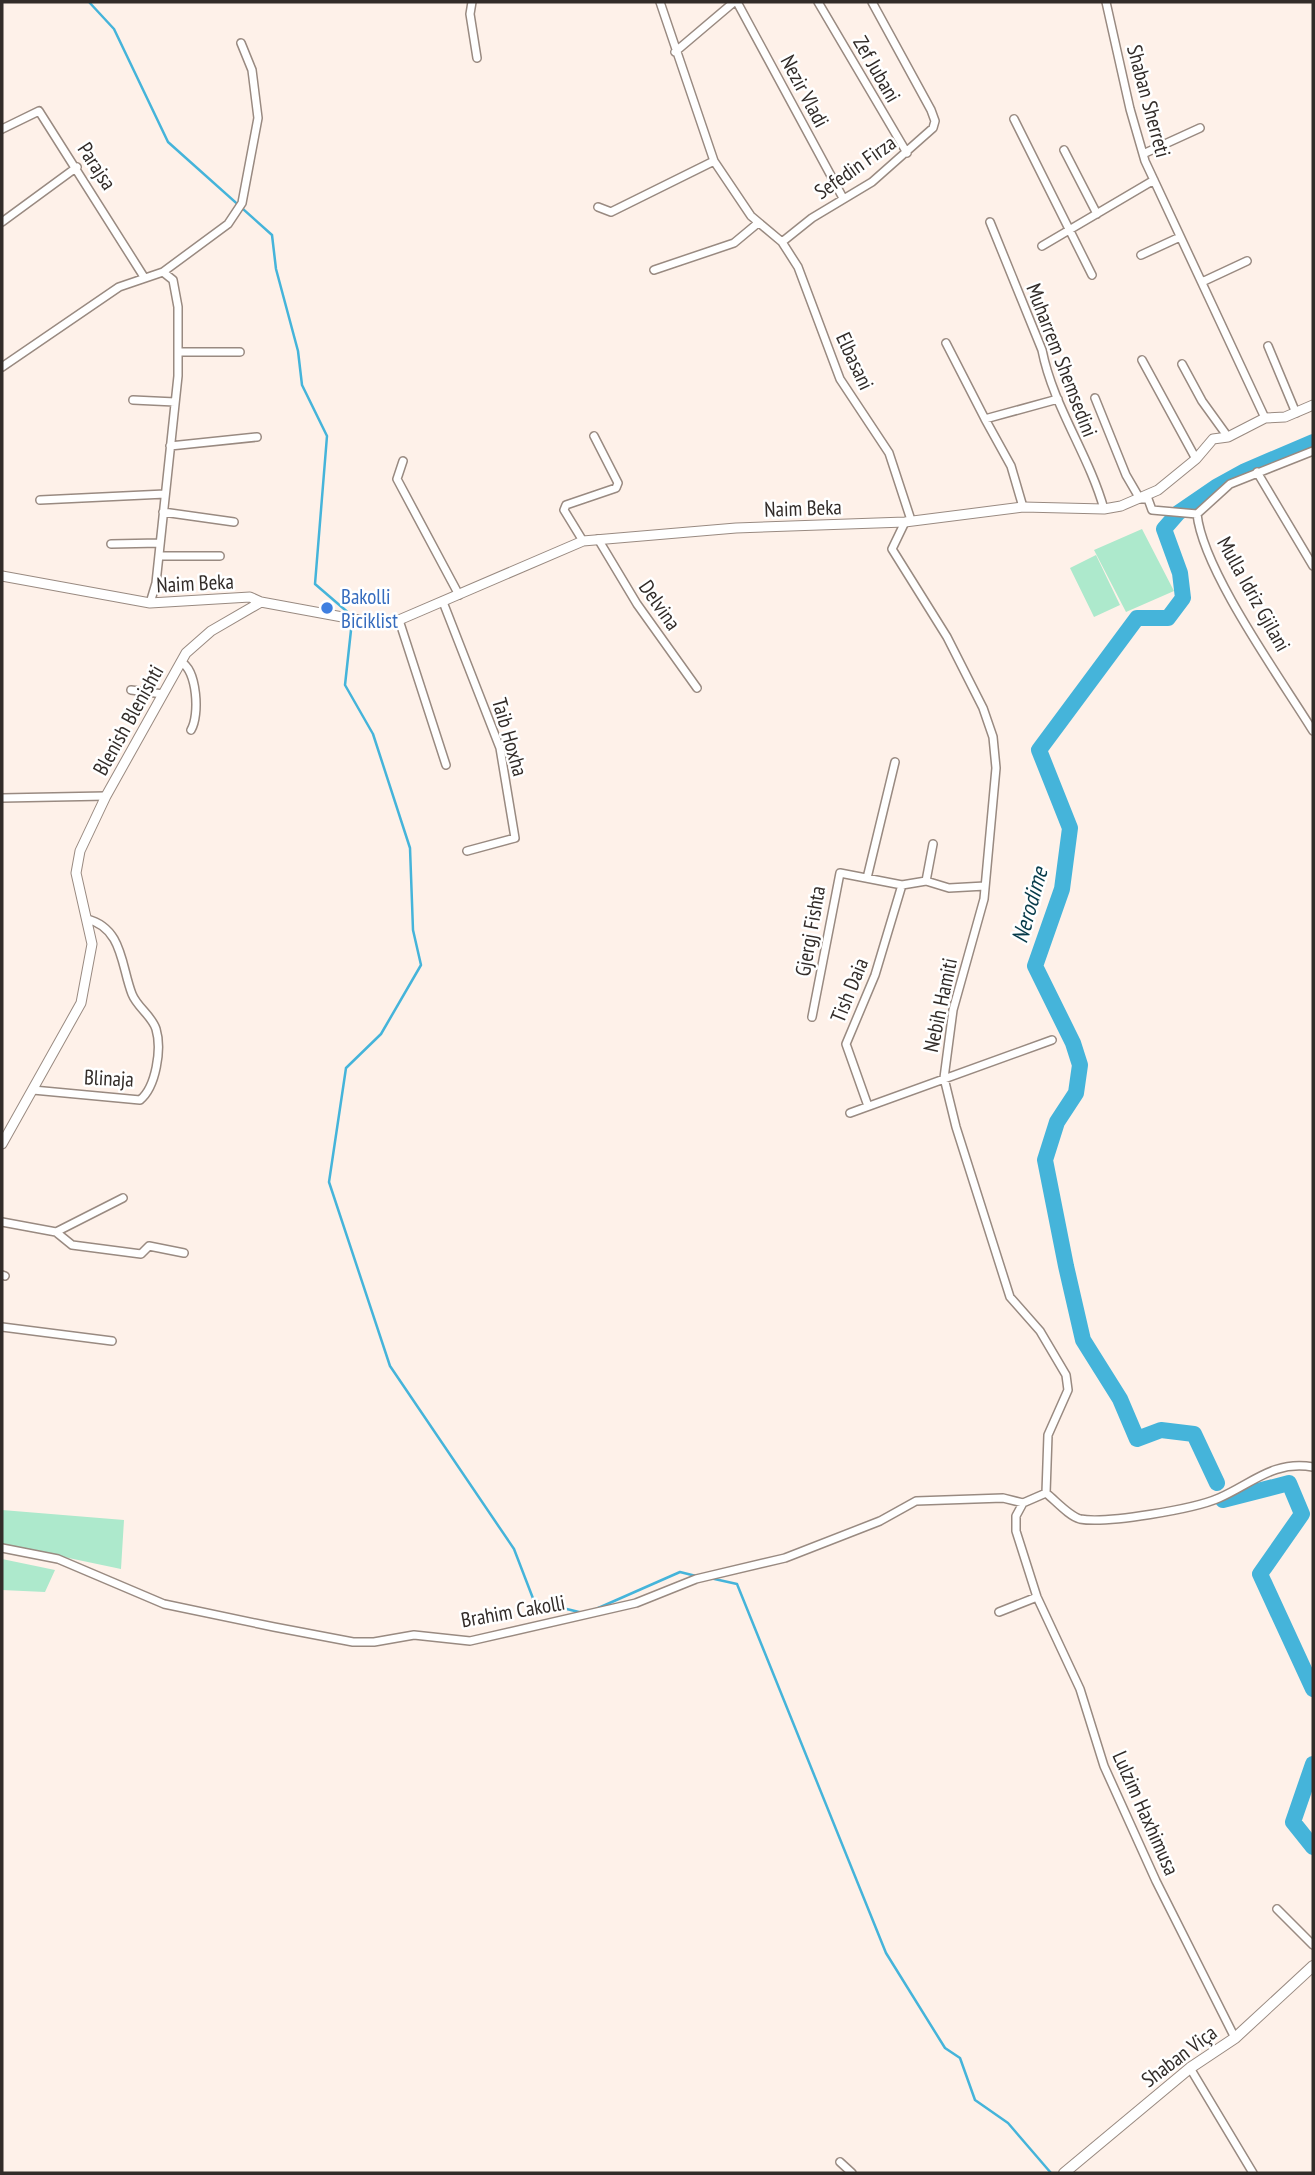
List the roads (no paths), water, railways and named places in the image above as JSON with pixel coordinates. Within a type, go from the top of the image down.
[{"type":"main road","name":"Shaban Viça","points":[[1064,2173],[1189,2068],[1236,2038],[1313,1966]]},
{"type":"street","points":[[472,2],[470,14],[477,58]]},
{"type":"street","name":"Elbasani","points":[[660,2],[714,161],[758,223],[782,242],[798,267],[840,379],[889,453],[908,521]]},
{"type":"street","points":[[675,52],[735,2]]},
{"type":"street","name":"Nezir Vladi","points":[[735,2],[843,198]]},
{"type":"street","name":"Zef Jubani","points":[[818,2],[907,153]]},
{"type":"street","name":"Sefedin Firza","points":[[782,242],[843,198],[872,182],[933,128],[935,121],[900,49],[872,2]]},
{"type":"street","name":"Shaban Sherreti","points":[[1106,2],[1143,154],[1265,418]]},
{"type":"street","points":[[2,367],[119,287],[163,272],[228,224],[238,212],[258,118],[252,70],[241,43]]},
{"type":"street","name":"Parajsa","points":[[2,129],[40,111],[144,278]]},
{"type":"street","points":[[1014,119],[1092,275]]},
{"type":"street","points":[[1143,154],[1200,128]]},
{"type":"street","points":[[1064,150],[1097,214]]},
{"type":"street","points":[[598,208],[611,212],[714,161]]},
{"type":"street","points":[[2,222],[77,167]]},
{"type":"street","points":[[1042,246],[1154,180]]},
{"type":"street","name":"Muharrem Shemsedini","points":[[990,222],[1042,350],[1046,370],[1097,484],[1104,509]]},
{"type":"street","points":[[654,270],[734,243],[758,223]]},
{"type":"street","points":[[1141,256],[1180,237]]},
{"type":"street","points":[[1202,282],[1247,261]]},
{"type":"street","points":[[150,603],[159,556],[178,352],[176,292],[173,280],[163,272]]},
{"type":"street","points":[[946,343],[1011,466],[1024,508]]},
{"type":"street","points":[[1268,346],[1296,413]]},
{"type":"street","points":[[178,352],[240,352]]},
{"type":"street","points":[[1142,360],[1196,459]]},
{"type":"street","points":[[1182,364],[1202,401],[1227,437]]},
{"type":"street","points":[[1095,398],[1126,475],[1140,499],[1148,499],[1152,510],[1181,515],[1198,514],[1230,484],[1313,451]]},
{"type":"street","points":[[985,419],[1058,399]]},
{"type":"street","points":[[133,400],[175,402]]},
{"type":"street","name":"Naim Beka","points":[[2,576],[150,603],[250,597],[261,602],[375,623],[399,620],[583,541],[736,528],[908,521],[1024,508],[1104,509],[1140,499],[1158,490],[1196,459],[1213,439],[1227,437],[1265,418],[1296,413],[1313,405]]},
{"type":"street","points":[[583,541],[564,510],[566,505],[615,488],[618,483],[594,436]]},
{"type":"street","points":[[170,446],[257,437]]},
{"type":"street","points":[[403,461],[397,479],[459,595]]},
{"type":"street","points":[[1257,472],[1313,566]]},
{"type":"street","points":[[40,500],[165,494]]},
{"type":"street","points":[[163,512],[234,522]]},
{"type":"street","name":"Mulla Idriz Gjilani","points":[[1198,514],[1199,530],[1230,594],[1313,731]]},
{"type":"street","name":"Nebih Hamiti","points":[[908,521],[892,549],[947,637],[983,708],[993,737],[996,768],[984,899],[953,1010],[944,1078],[956,1127],[1010,1297],[1040,1331],[1066,1375],[1068,1390],[1048,1435],[1046,1493]]},
{"type":"street","name":"Delvina","points":[[598,539],[637,604],[697,688]]},
{"type":"street","points":[[111,544],[160,543]]},
{"type":"street","points":[[159,556],[220,556]]},
{"type":"street","name":"Blenish Blenishti","points":[[2,1144],[81,1003],[92,944],[76,873],[80,851],[106,796],[181,662],[211,631],[261,602]]},
{"type":"street","name":"Taib Hoxha","points":[[443,602],[500,748],[515,838],[467,850]]},
{"type":"street","points":[[399,620],[446,765]]},
{"type":"street","name":"Blenish Blenishti","points":[[181,662],[190,672],[196,717],[191,730]]},
{"type":"street","points":[[131,691],[163,694]]},
{"type":"street","points":[[867,878],[895,762]]},
{"type":"street","name":"Blenish Blenishti","points":[[2,798],[106,796]]},
{"type":"street","points":[[926,881],[933,844]]},
{"type":"street","name":"Gjergj Fishta","points":[[812,1017],[837,876],[844,872],[902,885],[926,881],[949,888],[985,886]]},
{"type":"street","name":"Tish Daia","points":[[868,1106],[846,1044],[875,975],[902,885]]},
{"type":"street","name":"Blinaja","points":[[33,1090],[140,1100],[148,1094],[158,1057],[156,1028],[134,1000],[116,939],[88,919]]},
{"type":"street","points":[[850,1113],[1052,1040]]},
{"type":"street","points":[[56,1232],[123,1198]]},
{"type":"street","points":[[2,1222],[56,1232],[72,1245],[141,1254],[149,1246],[184,1253]]},
{"type":"street","points":[[2,1327],[112,1341]]},
{"type":"street","points":[[1023,1503],[1046,1493],[1077,1518],[1099,1521],[1203,1504],[1279,1468],[1294,1464],[1313,1467]]},
{"type":"street","name":"Brahim Cakolli","points":[[2,1548],[58,1559],[164,1604],[353,1642],[374,1642],[414,1635],[470,1641],[636,1603],[696,1579],[785,1558],[880,1521],[916,1501],[1003,1497],[1023,1503]]},
{"type":"street","name":"Lulzim Haxhimusa","points":[[1023,1503],[1016,1516],[1016,1531],[1037,1597],[1080,1689],[1104,1766],[1144,1856],[1236,2038]]},
{"type":"street","points":[[999,1612],[1037,1597]]},
{"type":"street","points":[[1277,1909],[1313,1945]]},
{"type":"street","points":[[1189,2068],[1253,2173]]},
{"type":"street","points":[[841,2162],[852,2173]]},
{"type":"waterway","points":[[89,2],[114,29],[168,142],[272,235],[276,269],[298,351],[302,385],[327,436],[315,584],[351,615]]},
{"type":"waterway","name":"Nerodime","points":[[1217,1483],[1194,1434],[1161,1430],[1137,1439],[1120,1399],[1083,1340],[1045,1160],[1057,1122],[1076,1093],[1080,1065],[1073,1043],[1035,966],[1062,889],[1070,828],[1039,750],[1137,618],[1168,618],[1183,598],[1180,573],[1164,529],[1178,513],[1245,471],[1313,442]]},
{"type":"waterway","points":[[352,621],[345,685],[373,734],[410,848],[413,930],[421,965],[381,1034],[346,1068],[329,1182],[390,1366],[514,1549],[534,1601],[583,1613]]},
{"type":"waterway","name":"Nerodime","points":[[1223,1500],[1289,1483],[1302,1514],[1260,1574],[1313,1689]]},
{"type":"waterway","points":[[596,1609],[680,1572],[696,1576]]},
{"type":"waterway","points":[[710,1578],[737,1584],[886,1953],[945,2048],[960,2058],[975,2100],[1008,2123],[1051,2173]]},
{"type":"waterway","name":"Nerodime","points":[[1313,1764],[1293,1822],[1313,1847]]},
{"type":"place","name":"Bakolli Biciklist","points":[[327,608]]}]
